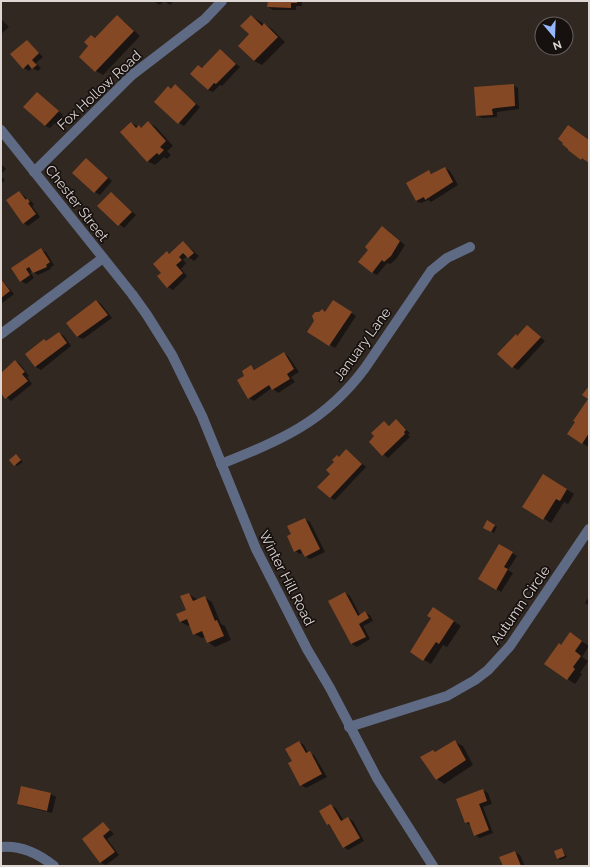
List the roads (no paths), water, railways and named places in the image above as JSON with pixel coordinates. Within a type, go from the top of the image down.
[{"type":"street","name":"Fox Hollow Road","points":[[34,172],[132,75],[205,19],[222,1]]},
{"type":"street","name":"Chester Street","points":[[1,130],[132,294]]},
{"type":"street","name":"January Lane","points":[[221,464],[291,434],[332,405],[355,381],[431,271],[447,258],[470,246]]},
{"type":"street","points":[[1,334],[103,258]]},
{"type":"street","name":"Winter Hill Road","points":[[132,294],[148,316],[172,355],[202,416],[246,528],[267,573],[377,778],[433,866]]},
{"type":"street","name":"Autumn Circle","points":[[349,727],[447,696],[462,689],[484,673],[510,646],[589,528]]},
{"type":"street","points":[[1,847],[18,847],[29,851],[54,866]]}]
